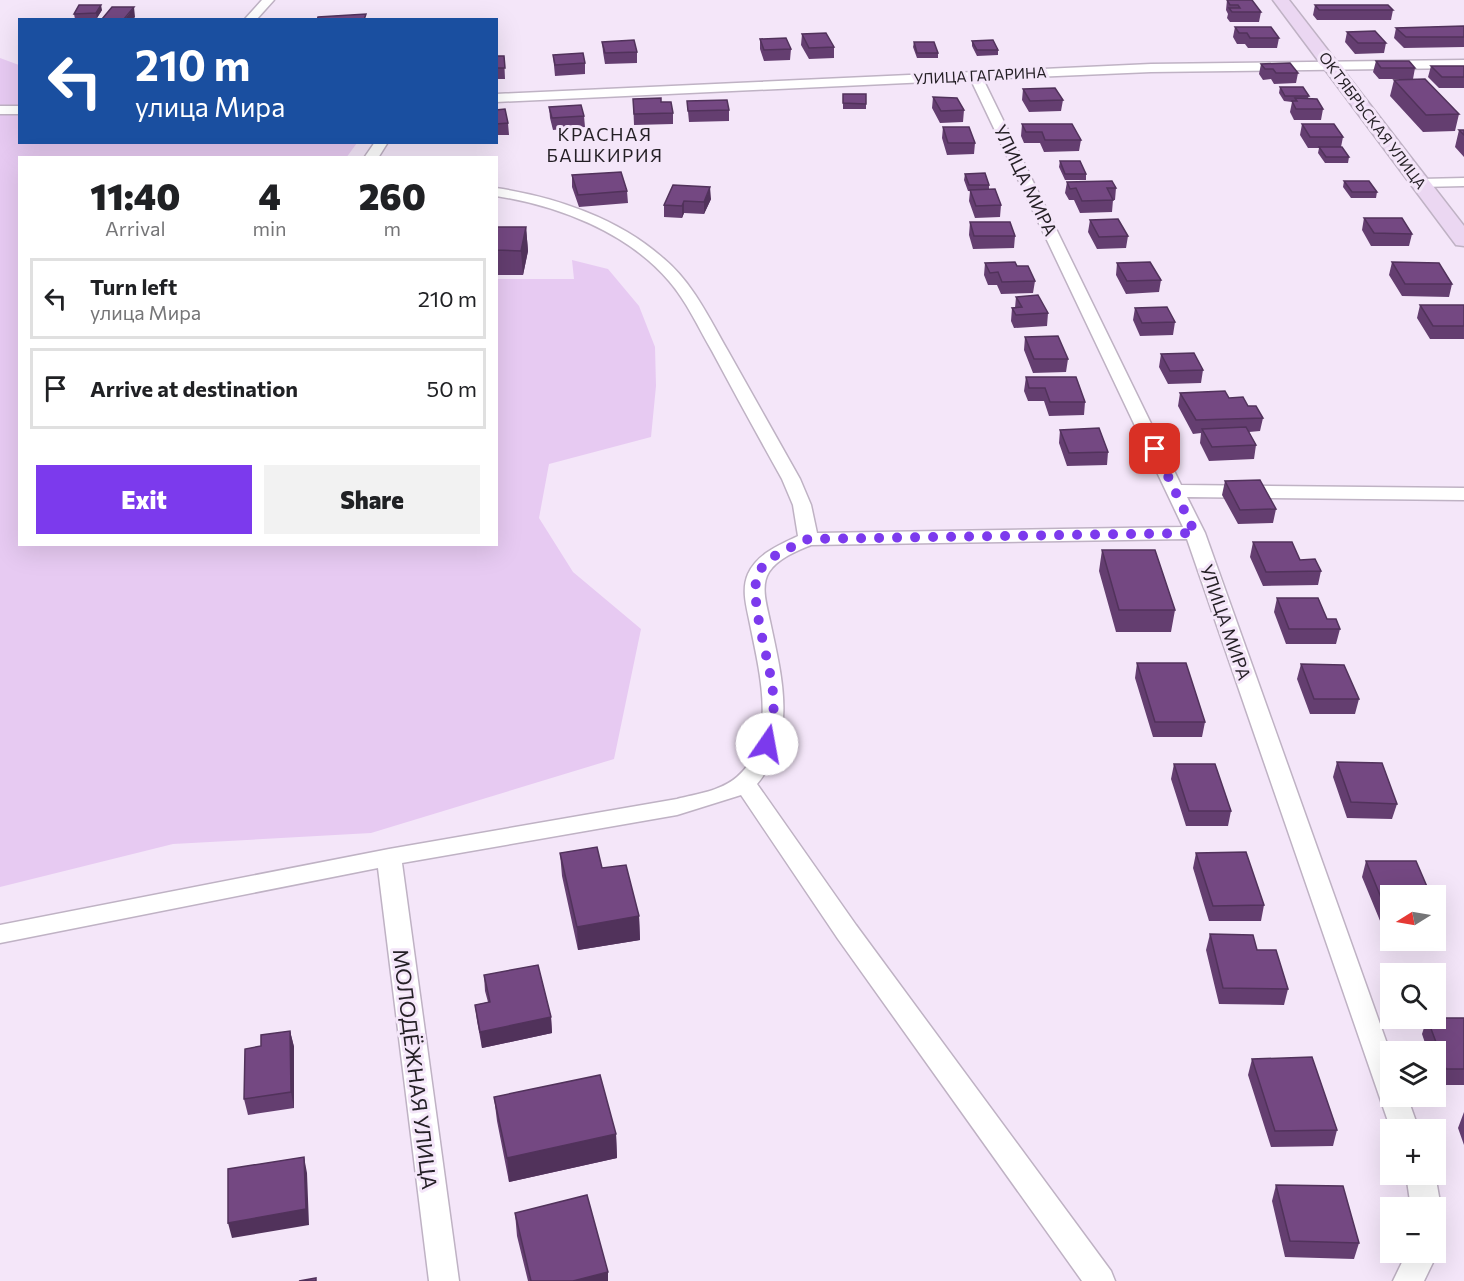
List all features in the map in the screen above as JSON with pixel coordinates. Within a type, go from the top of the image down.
[{"type":"street","points":[[251,18],[268,0]]},
{"type":"street","name":"ОКТЯБРЬСКАЯ УЛИЦА","points":[[1281,0],[1464,240]]},
{"type":"street","name":"УЛИЦА ГАГАРИНА","points":[[498,98],[1151,68],[1464,64]]},
{"type":"street","name":"УЛИЦА МИРА","points":[[975,75],[1195,533],[1380,1060]]},
{"type":"street","points":[[0,110],[18,110]]},
{"type":"street","points":[[1421,183],[1464,182]]},
{"type":"street","points":[[498,192],[514,194],[562,209],[604,227],[643,249],[674,277],[701,318],[791,479],[802,505],[808,539]]},
{"type":"street","points":[[1175,491],[1464,494]]},
{"type":"street","points":[[0,934],[389,857],[677,807],[712,797],[745,783],[761,763],[774,726],[773,686],[754,590],[759,572],[774,557],[808,539],[1195,533]]},
{"type":"street","points":[[745,783],[847,932],[1101,1281]]},
{"type":"street","name":"МОЛОДЁЖНАЯ УЛИЦА","points":[[389,857],[444,1281]]},
{"type":"street","points":[[1408,1281],[1418,1263]]},
{"type":"shaded area","points":[[0,58],[18,65],[18,144],[356,144],[347,156],[18,156],[18,546],[498,546],[498,279],[574,279],[572,260],[608,269],[639,306],[655,347],[656,386],[651,437],[549,464],[539,518],[573,572],[641,629],[614,759],[371,833],[173,844],[0,887]]},
{"type":"building","points":[[1227,0],[1252,0],[1261,12],[1232,12],[1229,8],[1240,8],[1238,5],[1230,5]]},
{"type":"building","points":[[79,5],[101,5],[96,13],[74,14]]},
{"type":"building","points":[[1315,5],[1388,5],[1393,10],[1319,10]]},
{"type":"building","points":[[112,7],[134,7],[125,18],[103,18]]},
{"type":"building","points":[[366,14],[365,18],[318,17]]},
{"type":"building","points":[[1464,26],[1464,37],[1406,37],[1396,28]]},
{"type":"building","points":[[1235,27],[1271,27],[1279,38],[1250,38],[1247,33],[1239,33]]},
{"type":"building","points":[[1375,31],[1386,43],[1358,43],[1347,32]]},
{"type":"building","points":[[826,33],[834,47],[809,48],[802,34]]},
{"type":"building","points":[[786,38],[791,49],[764,50],[760,39]]},
{"type":"building","points":[[634,40],[637,52],[605,53],[602,42]]},
{"type":"building","points":[[993,40],[998,50],[977,50],[972,41]]},
{"type":"building","points":[[914,42],[934,42],[938,53],[917,53]]},
{"type":"building","points":[[583,53],[585,63],[555,65],[553,55]]},
{"type":"building","points":[[498,56],[504,56],[505,68],[498,68]]},
{"type":"building","points":[[1376,61],[1409,61],[1415,68],[1381,68]]},
{"type":"building","points":[[1290,63],[1298,73],[1276,73],[1273,69],[1265,69],[1261,64]]},
{"type":"building","points":[[1431,66],[1464,66],[1464,77],[1442,77]]},
{"type":"building","points":[[1425,79],[1459,114],[1426,115],[1394,80]]},
{"type":"building","points":[[1280,87],[1303,87],[1309,96],[1285,96]]},
{"type":"building","points":[[1055,88],[1063,100],[1030,101],[1023,89]]},
{"type":"building","points":[[843,94],[866,94],[866,104],[843,103]]},
{"type":"building","points":[[933,97],[957,98],[964,110],[941,111]]},
{"type":"building","points":[[661,98],[661,102],[671,102],[673,113],[634,114],[633,99]]},
{"type":"building","points":[[1295,98],[1317,99],[1323,109],[1296,109],[1292,101],[1297,101]]},
{"type":"building","points":[[727,100],[729,110],[688,111],[687,101]]},
{"type":"building","points":[[581,105],[584,116],[552,118],[549,107]]},
{"type":"building","points":[[505,109],[508,123],[498,124],[498,110]]},
{"type":"building","points":[[1022,124],[1072,124],[1081,140],[1045,140],[1042,132],[1026,132]]},
{"type":"building","points":[[1302,124],[1334,124],[1343,137],[1310,137]]},
{"type":"building","points":[[943,127],[969,127],[975,143],[948,143]]},
{"type":"building","points":[[1319,147],[1342,147],[1349,157],[1326,157]]},
{"type":"building","points":[[1060,161],[1080,161],[1086,174],[1065,174]]},
{"type":"building","points":[[621,172],[627,191],[578,195],[572,175]]},
{"type":"building","points":[[985,173],[989,185],[969,185],[965,174]]},
{"type":"building","points":[[1112,181],[1116,188],[1107,188],[1113,200],[1082,201],[1076,188],[1070,189],[1067,182]]},
{"type":"building","points":[[1344,181],[1369,181],[1377,192],[1352,192]]},
{"type":"building","points":[[673,185],[710,187],[704,202],[684,201],[682,206],[664,205]]},
{"type":"building","points":[[995,189],[1001,205],[976,206],[970,190]]},
{"type":"building","points":[[1364,218],[1402,218],[1412,234],[1374,233]]},
{"type":"building","points":[[1118,219],[1128,236],[1099,237],[1090,220]]},
{"type":"building","points":[[970,222],[1010,222],[1015,236],[974,236]]},
{"type":"building","points":[[498,227],[526,227],[521,251],[498,250]]},
{"type":"building","points":[[1015,262],[1017,266],[1028,266],[1035,281],[1002,282],[998,272],[990,273],[985,263]]},
{"type":"building","points":[[1150,262],[1161,280],[1127,281],[1117,263]]},
{"type":"building","points":[[1392,262],[1439,263],[1452,284],[1405,284]]},
{"type":"building","points":[[1038,295],[1048,313],[1016,315],[1012,308],[1022,307],[1016,297]]},
{"type":"building","points":[[1420,305],[1464,305],[1464,326],[1433,326]]},
{"type":"building","points":[[1167,307],[1175,322],[1142,323],[1135,308]]},
{"type":"building","points":[[1058,336],[1068,359],[1034,359],[1025,337]]},
{"type":"building","points":[[1194,353],[1203,370],[1170,371],[1161,354]]},
{"type":"building","points":[[1026,377],[1076,377],[1085,402],[1050,402],[1045,388],[1029,388]]},
{"type":"building","points":[[1225,391],[1229,398],[1243,397],[1248,406],[1256,406],[1263,418],[1196,420],[1180,393]]},
{"type":"building","points":[[1246,427],[1256,445],[1212,447],[1202,429]]},
{"type":"building","points":[[1099,428],[1108,452],[1069,453],[1060,430]]},
{"type":"building","points":[[1260,480],[1276,509],[1240,510],[1225,481]]},
{"type":"building","points":[[1253,542],[1292,542],[1300,560],[1315,559],[1321,571],[1266,572]]},
{"type":"building","points":[[1102,550],[1155,550],[1175,610],[1119,610]]},
{"type":"building","points":[[1277,598],[1318,598],[1327,619],[1336,619],[1340,629],[1289,629]]},
{"type":"building","points":[[1137,663],[1186,663],[1205,722],[1155,722]]},
{"type":"building","points":[[1301,664],[1344,665],[1359,699],[1314,699]]},
{"type":"building","points":[[1337,762],[1382,763],[1397,804],[1351,802]]},
{"type":"building","points":[[1174,764],[1215,764],[1231,811],[1189,811]]},
{"type":"building","points":[[597,847],[602,868],[626,865],[639,916],[577,927],[560,853]]},
{"type":"building","points":[[1246,852],[1264,905],[1213,906],[1196,853]]},
{"type":"building","points":[[1366,861],[1416,861],[1426,885],[1380,885],[1380,895]]},
{"type":"building","points":[[1210,934],[1253,935],[1257,950],[1276,950],[1288,989],[1223,988]]},
{"type":"building","points":[[538,965],[551,1017],[480,1032],[475,1005],[490,1002],[484,975]]},
{"type":"building","points":[[1446,1018],[1464,1018],[1464,1069],[1446,1069],[1446,1041],[1436,1041],[1431,1029],[1446,1029]]},
{"type":"building","points":[[290,1031],[291,1092],[244,1099],[245,1049],[261,1046],[261,1035]]},
{"type":"building","points":[[1312,1057],[1337,1130],[1275,1131],[1252,1059]]},
{"type":"building","points":[[600,1075],[616,1134],[507,1158],[494,1097]]},
{"type":"building","points":[[304,1157],[306,1209],[228,1223],[228,1169]]},
{"type":"building","points":[[1276,1185],[1343,1186],[1359,1243],[1290,1241]]},
{"type":"building","points":[[587,1195],[608,1272],[573,1281],[531,1281],[515,1213]]},
{"type":"building","points":[[316,1278],[316,1281],[299,1281]]},
{"type":"district","name":"КРАСНАЯ БАШКИРИЯ","points":[[605,144]]},
{"type":"route","points":[[767,744],[774,726],[773,686],[754,590],[759,572],[774,557],[808,539],[1195,533],[1155,449]]}]
